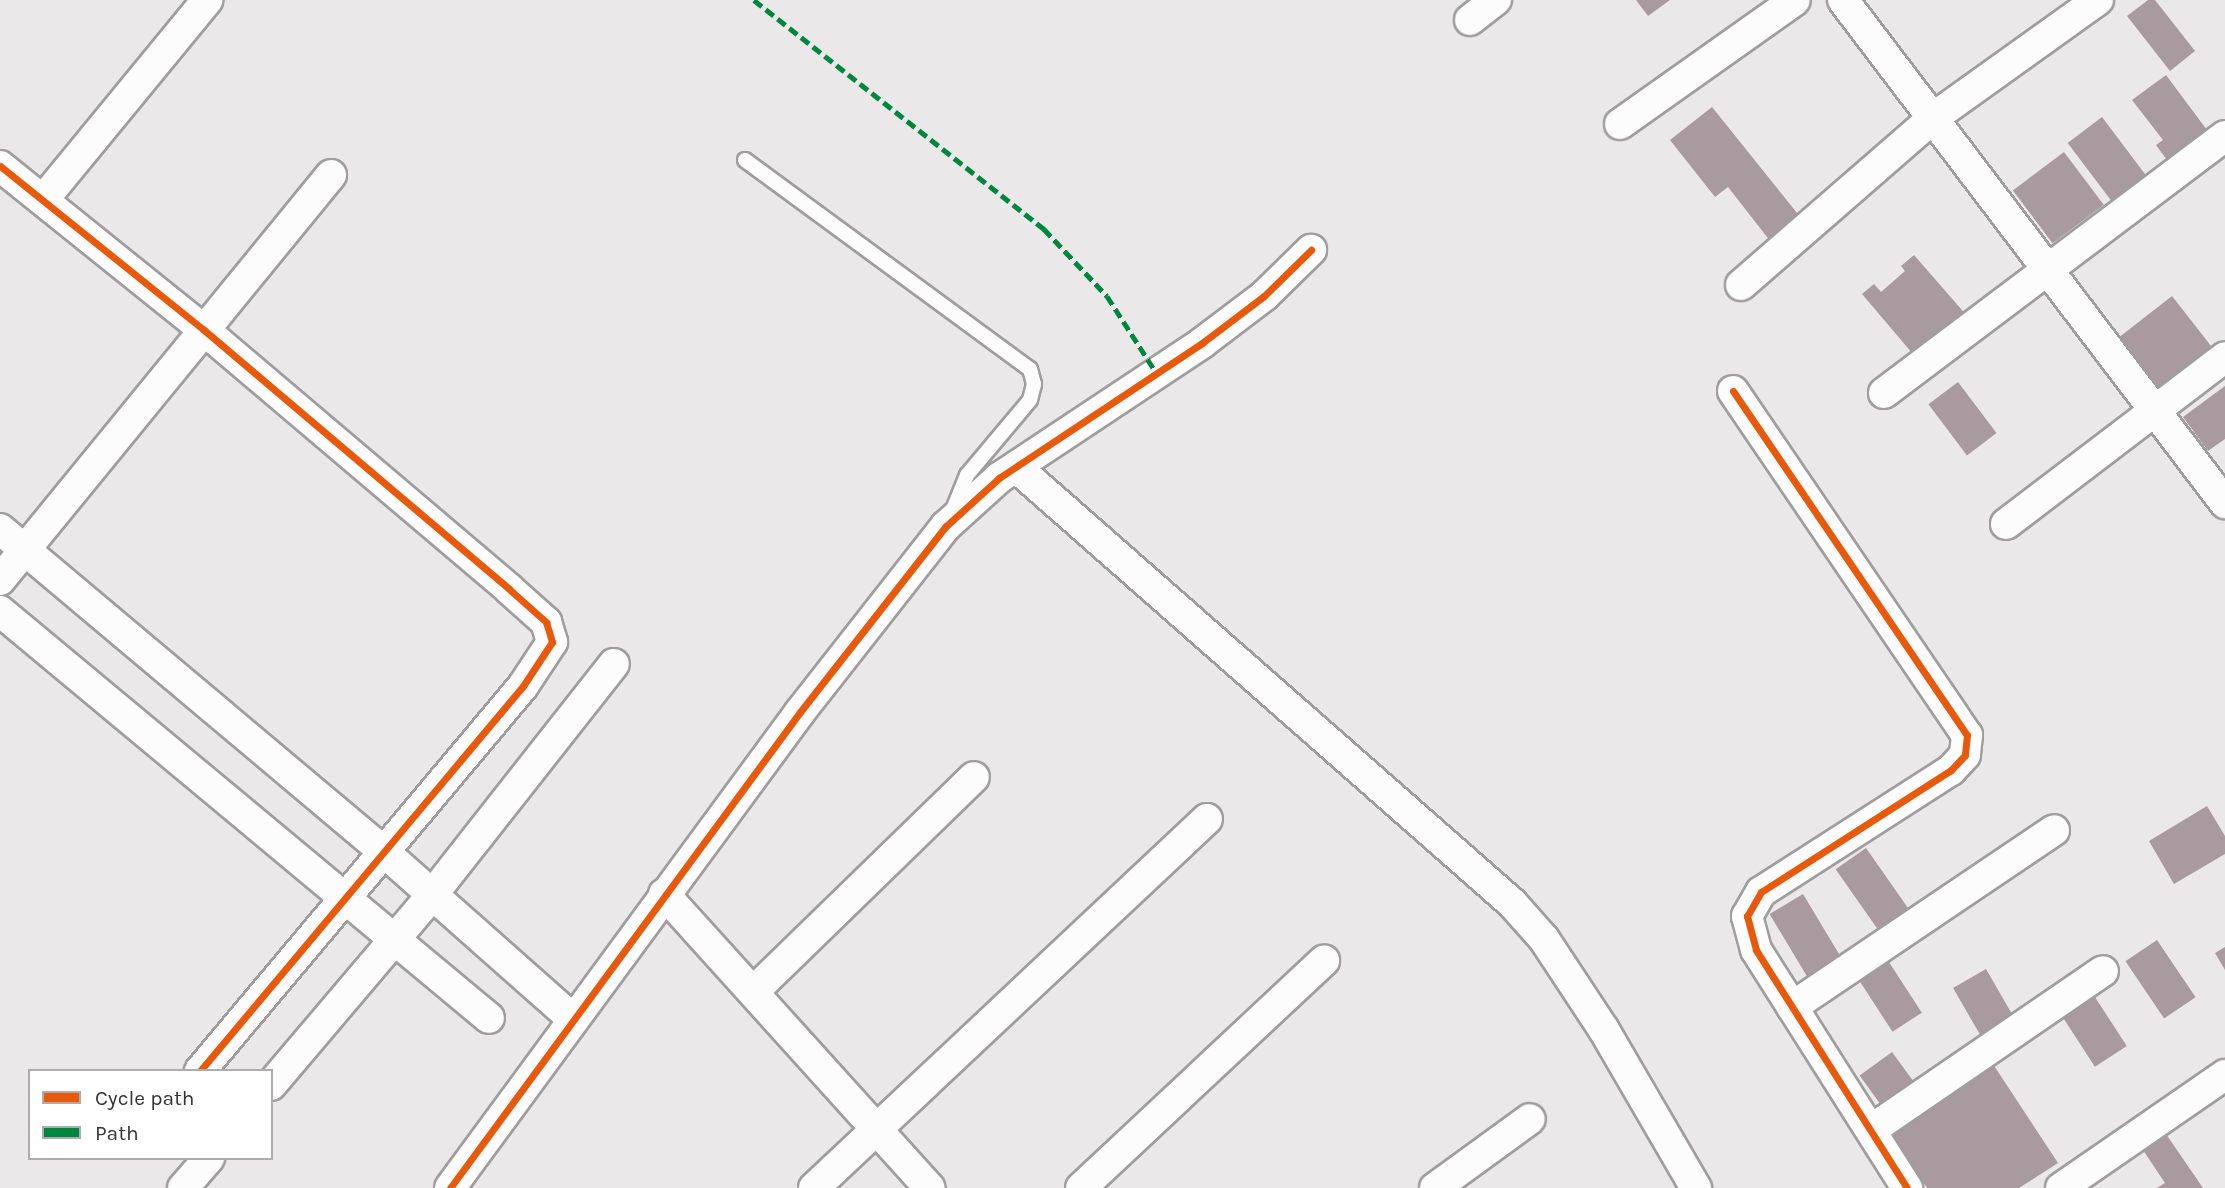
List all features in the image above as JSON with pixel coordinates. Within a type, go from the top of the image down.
[{"type":"street","points":[[43,200],[207,0]]},
{"type":"street","points":[[1470,20],[1496,0]]},
{"type":"street","points":[[1620,124],[1795,0]]},
{"type":"street","points":[[1843,0],[2225,503]]},
{"type":"street","points":[[1741,285],[1933,118],[2098,0]]},
{"type":"street","points":[[1884,393],[2225,136]]},
{"type":"street","points":[[0,166],[204,330],[546,622],[552,642],[523,686],[202,1069]]},
{"type":"street","points":[[0,580],[331,175]]},
{"type":"street","points":[[450,1188],[664,894],[946,526],[1016,467],[1202,343],[1264,296],[1311,250]]},
{"type":"street","points":[[2006,524],[2225,356]]},
{"type":"street","points":[[1733,391],[1967,735],[1965,755],[1951,770],[1761,892],[1747,916],[1756,950],[1907,1188]]},
{"type":"street","points":[[1016,467],[1512,902],[1544,939],[1604,1030],[1696,1188]]},
{"type":"street","points":[[0,529],[383,852],[572,1018]]},
{"type":"street","points":[[0,611],[489,1018]]},
{"type":"street","points":[[273,1083],[432,895],[614,664]]},
{"type":"street","points":[[753,992],[974,777]]},
{"type":"street","points":[[814,1188],[1207,819]]},
{"type":"street","points":[[1792,1007],[2054,830]]},
{"type":"street","points":[[664,894],[930,1188]]},
{"type":"street","points":[[1082,1188],[1324,961]]},
{"type":"street","points":[[1871,1130],[2103,971]]},
{"type":"street","points":[[2061,1188],[2225,1075]]},
{"type":"street","points":[[1435,1188],[1530,1119]]},
{"type":"street","points":[[183,1188],[207,1160]]},
{"type":"lane","points":[[745,160],[1030,369],[1034,384],[1030,400],[967,475],[946,526]]},
{"type":"building","points":[[1636,0],[1670,0],[1648,16]]},
{"type":"building","points":[[2148,0],[2155,0],[2195,51],[2170,71],[2127,16]]},
{"type":"building","points":[[2166,75],[2207,130],[2167,160],[2156,145],[2163,140],[2132,100]]},
{"type":"building","points":[[1712,107],[1801,218],[1771,242],[1728,187],[1715,197],[1670,140]]},
{"type":"building","points":[[2102,117],[2148,178],[2113,204],[2068,143]]},
{"type":"building","points":[[2064,152],[2104,205],[2053,243],[2013,191]]},
{"type":"building","points":[[1914,255],[1968,317],[1918,360],[1862,294],[1874,284],[1881,292],[1905,271],[1901,266]]},
{"type":"building","points":[[2172,296],[2216,352],[2161,395],[2117,339]]},
{"type":"building","points":[[1958,382],[1997,433],[1967,455],[1928,404]]},
{"type":"building","points":[[2225,386],[2225,439],[2208,451],[2183,417]]},
{"type":"building","points":[[2207,806],[2225,836],[2225,854],[2174,884],[2149,841]]},
{"type":"building","points":[[1866,848],[1911,913],[1881,934],[1836,869]]},
{"type":"building","points":[[1803,894],[1844,962],[1810,982],[1770,914]]},
{"type":"building","points":[[2157,940],[2196,997],[2164,1018],[2125,961]]},
{"type":"building","points":[[2225,947],[2225,970],[2215,953]]},
{"type":"building","points":[[1887,959],[1922,1013],[1893,1032],[1858,978]]},
{"type":"building","points":[[1986,969],[2016,1020],[1983,1039],[1953,988]]},
{"type":"building","points":[[2093,994],[2127,1046],[2095,1067],[2061,1015]]},
{"type":"building","points":[[1892,1052],[1913,1081],[1881,1105],[1860,1076]]},
{"type":"building","points":[[1989,1058],[2058,1163],[2019,1188],[1927,1188],[1886,1125]]},
{"type":"building","points":[[2166,1134],[2203,1188],[2157,1188],[2165,1183],[2143,1150]]},
{"type":"marked path","points":[[754,0],[1044,229],[1107,296],[1157,374]]},
{"type":"cycle path","points":[[0,166],[204,330],[509,589],[546,622],[552,642],[523,686],[202,1069]]},
{"type":"cycle path","points":[[450,1188],[800,712],[946,526],[999,478],[1202,343],[1264,296],[1311,250]]},
{"type":"cycle path","points":[[1733,391],[1967,735],[1965,755],[1951,770],[1761,892],[1747,916],[1756,950],[1907,1188]]}]
